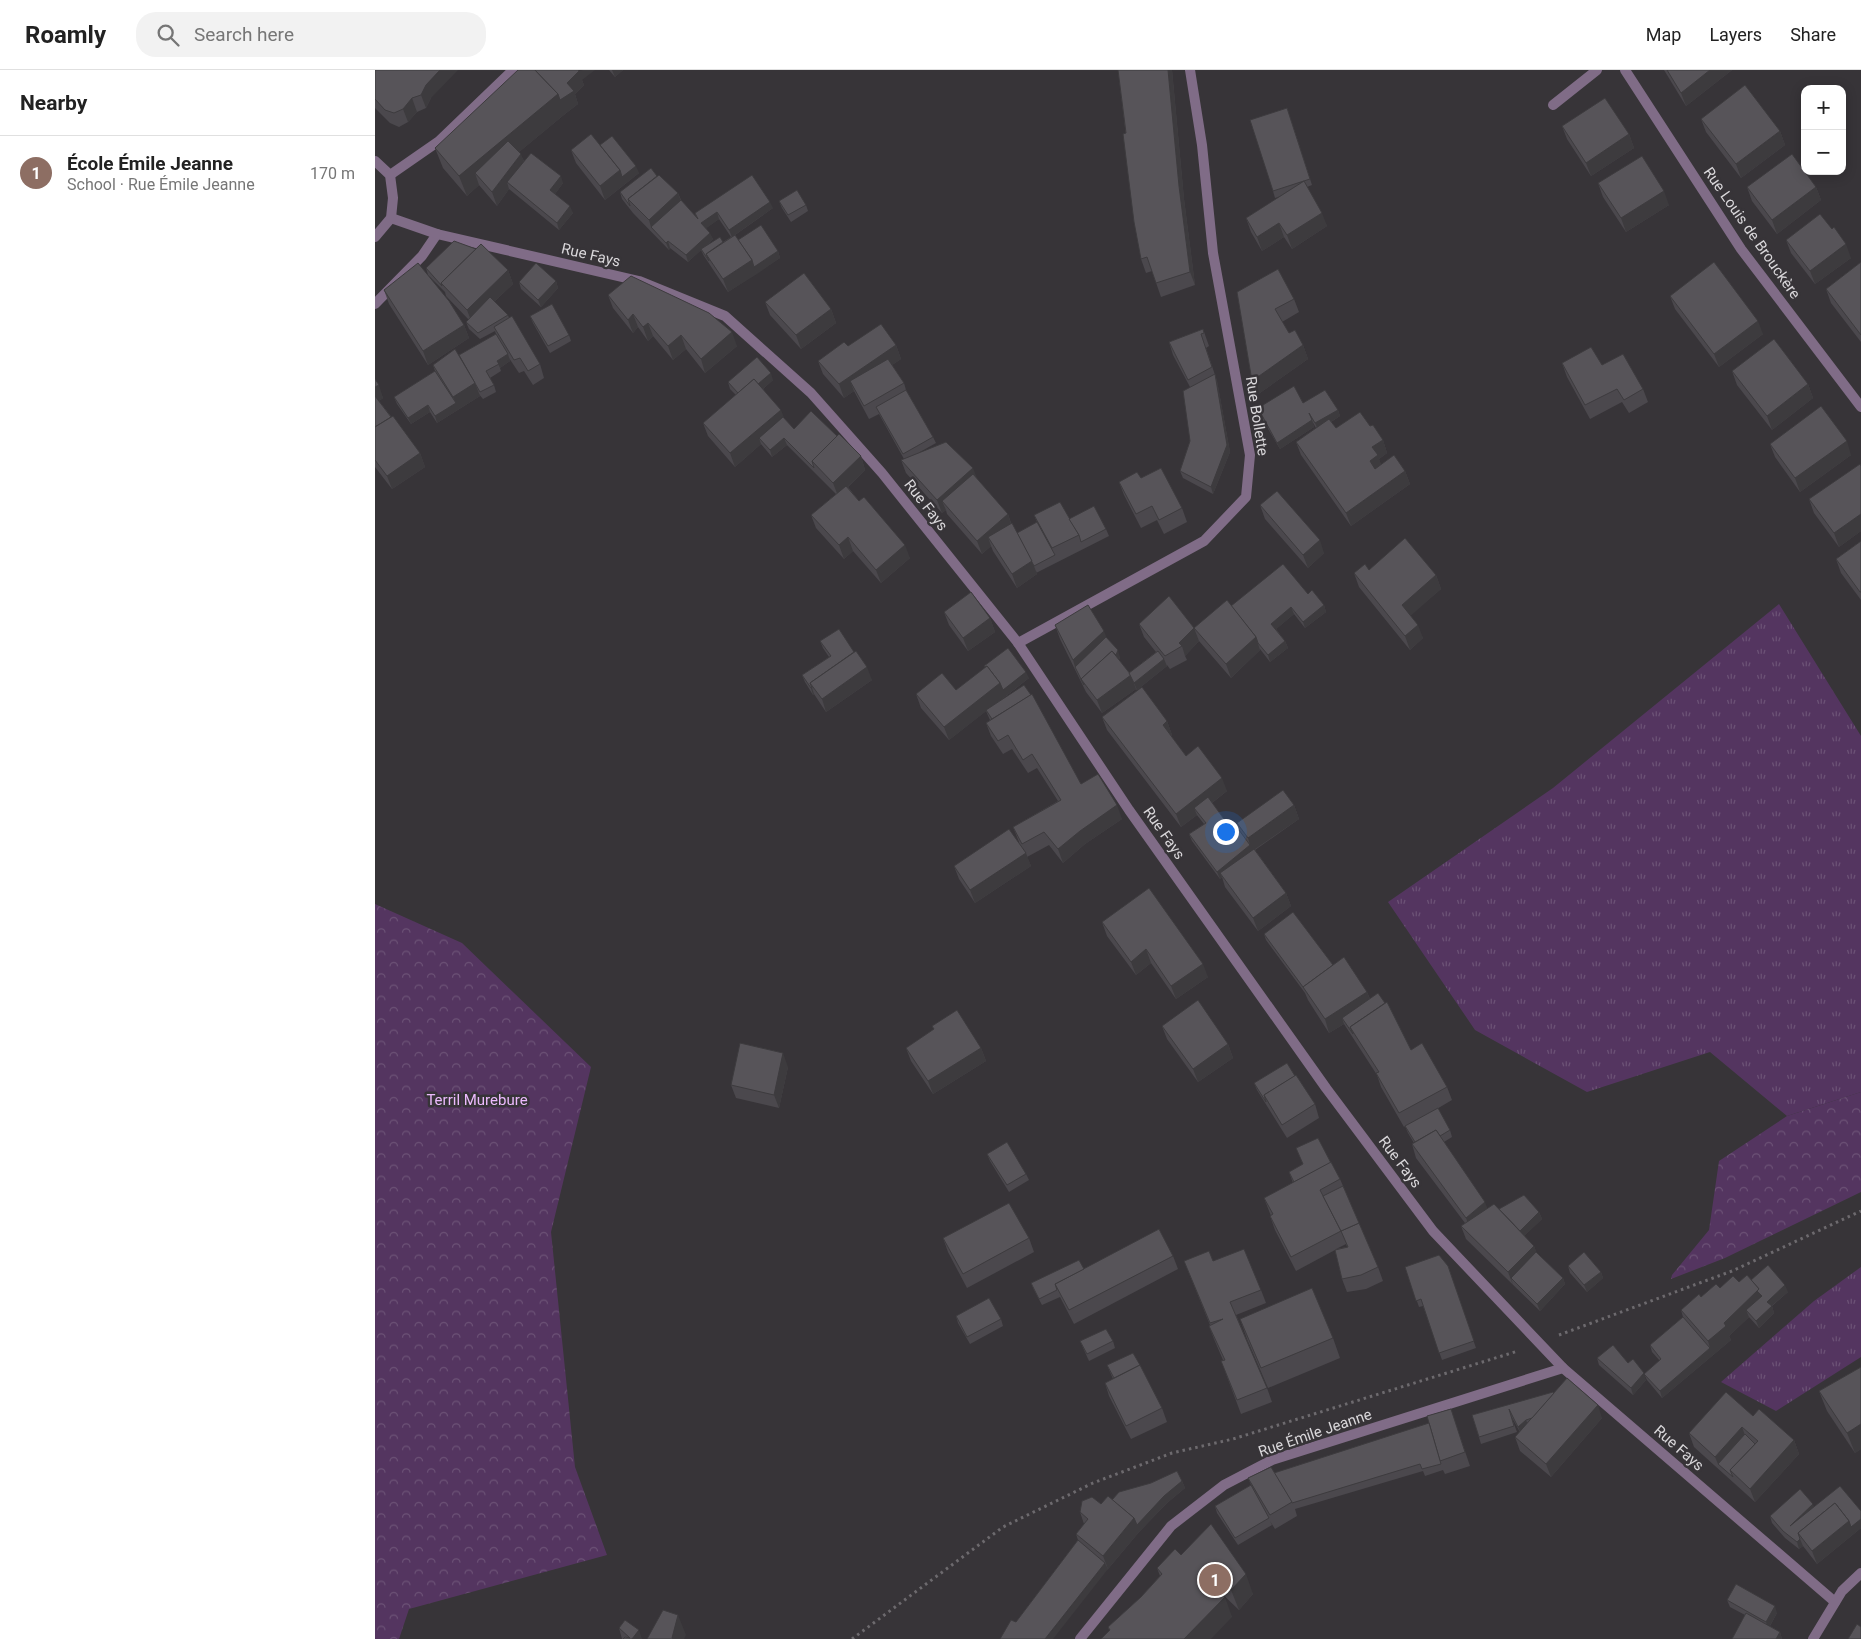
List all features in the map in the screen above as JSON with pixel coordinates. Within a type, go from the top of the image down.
[{"type":"street","points":[[390,175],[439,141],[513,70]]},
{"type":"street","name":"Rue Bollette","points":[[1018,643],[1204,541],[1245,497],[1250,455],[1213,253],[1201,145],[1190,70]]},
{"type":"street","points":[[1553,105],[1597,70]]},
{"type":"street","name":"Rue Louis de Brouckère","points":[[1625,70],[1741,249],[1861,407]]},
{"type":"street","points":[[375,161],[390,175],[393,198],[391,218],[375,237]]},
{"type":"street","name":"Rue Fays","points":[[391,218],[437,234],[639,281],[725,316],[811,393],[882,473],[1018,643],[1135,818],[1326,1088],[1433,1231],[1563,1368],[1835,1602]]},
{"type":"street","points":[[375,304],[422,256],[437,234]]},
{"type":"street","name":"Rue Émile Jeanne","points":[[1080,1639],[1171,1526],[1224,1485],[1272,1460],[1563,1368]]},
{"type":"street","points":[[1813,1639],[1842,1591],[1861,1573]]},
{"type":"path","points":[[852,1639],[1003,1527],[1093,1483],[1173,1453],[1233,1439],[1542,1344],[1565,1332],[1732,1271],[1861,1211]]},
{"type":"green space","points":[[1779,604],[1861,736],[1861,1092],[1787,1116],[1710,1052],[1587,1092],[1475,1030],[1388,902],[1553,788]]},
{"type":"green space","name":"Terril Murebure","points":[[375,904],[462,943],[591,1067],[551,1232],[575,1467],[607,1555],[409,1609],[399,1639],[375,1639]]},
{"type":"green space","points":[[1861,1092],[1861,1192],[1725,1258],[1671,1279],[1672,1275],[1709,1230],[1719,1161],[1787,1116]]},
{"type":"green space","points":[[1861,1267],[1861,1357],[1776,1411],[1721,1382],[1814,1301]]},
{"type":"building","points":[[375,70],[440,70],[426,85],[421,95],[412,98],[403,109],[394,113],[385,110],[375,99]]},
{"type":"building","points":[[518,70],[535,70],[558,94],[459,176],[435,148]]},
{"type":"building","points":[[535,70],[578,70],[567,83],[574,91],[560,100],[558,94]]},
{"type":"building","points":[[1118,70],[1168,70],[1179,186],[1190,272],[1156,283],[1147,257],[1141,259],[1134,222],[1123,134],[1126,133]]},
{"type":"building","points":[[1667,70],[1710,70],[1681,93]]},
{"type":"building","points":[[1745,85],[1780,131],[1736,164],[1701,119]]},
{"type":"building","points":[[1605,98],[1629,134],[1586,163],[1562,126]]},
{"type":"building","points":[[1287,108],[1310,179],[1273,191],[1250,120]]},
{"type":"building","points":[[591,134],[620,170],[600,186],[571,150]]},
{"type":"building","points":[[612,136],[636,166],[622,177],[620,170],[600,145]]},
{"type":"building","points":[[508,141],[521,154],[492,192],[475,173]]},
{"type":"building","points":[[531,153],[561,176],[550,190],[570,206],[557,223],[507,182]]},
{"type":"building","points":[[1792,154],[1801,166],[1801,175],[1807,175],[1816,187],[1772,220],[1747,187]]},
{"type":"building","points":[[1642,156],[1664,191],[1621,218],[1598,183]]},
{"type":"building","points":[[651,168],[657,176],[628,199],[630,206],[620,192]]},
{"type":"building","points":[[659,175],[678,193],[649,220],[628,199]]},
{"type":"building","points":[[752,175],[770,202],[729,230],[717,212],[701,223],[710,233],[686,255],[668,241],[666,243],[651,227],[681,200],[698,219],[695,213]]},
{"type":"building","points":[[1304,181],[1322,213],[1287,235],[1279,223],[1257,237],[1246,218]]},
{"type":"building","points":[[797,190],[806,205],[788,215],[779,201]]},
{"type":"building","points":[[1820,214],[1832,229],[1834,227],[1846,244],[1810,271],[1786,240]]},
{"type":"building","points":[[761,225],[778,251],[754,267],[752,260],[738,240]]},
{"type":"building","points":[[735,235],[752,260],[723,279],[706,254]]},
{"type":"building","points":[[720,237],[723,242],[706,254],[709,261],[701,249]]},
{"type":"building","points":[[454,241],[476,249],[441,283],[442,286],[426,268]]},
{"type":"building","points":[[481,244],[508,270],[467,310],[441,283]]},
{"type":"building","points":[[1714,262],[1758,321],[1714,354],[1670,296]]},
{"type":"building","points":[[1861,262],[1861,335],[1826,289]]},
{"type":"building","points":[[418,263],[449,301],[464,325],[423,351],[384,290]]},
{"type":"building","points":[[536,263],[556,281],[538,300],[519,282]]},
{"type":"building","points":[[1278,269],[1294,299],[1275,309],[1289,333],[1295,330],[1303,345],[1252,381],[1237,292]]},
{"type":"building","points":[[804,273],[831,309],[796,335],[765,302]]},
{"type":"building","points":[[631,276],[709,313],[732,332],[701,359],[681,335],[668,346],[648,323],[643,327],[633,314],[628,320],[608,295]]},
{"type":"building","points":[[490,297],[508,315],[478,333],[466,322]]},
{"type":"building","points":[[552,304],[569,335],[548,346],[530,316]]},
{"type":"building","points":[[512,316],[540,364],[528,371],[520,358],[514,360],[494,327]]},
{"type":"building","points":[[881,324],[896,345],[839,384],[818,361],[844,342],[848,346]]},
{"type":"building","points":[[1203,329],[1204,333],[1201,334],[1212,367],[1188,380],[1169,342]]},
{"type":"building","points":[[496,334],[508,354],[497,361],[499,364],[486,371],[494,385],[480,392],[459,355]]},
{"type":"building","points":[[1774,339],[1808,384],[1767,416],[1732,371]]},
{"type":"building","points":[[1591,347],[1602,365],[1623,354],[1643,389],[1624,400],[1617,389],[1585,405],[1562,363]]},
{"type":"building","points":[[455,349],[475,383],[453,397],[433,365]]},
{"type":"building","points":[[757,357],[771,373],[758,384],[754,379],[738,393],[728,382]]},
{"type":"building","points":[[888,359],[904,383],[864,406],[850,381]]},
{"type":"building","points":[[435,371],[456,403],[435,416],[428,405],[408,418],[394,397]]},
{"type":"building","points":[[1215,374],[1227,445],[1211,487],[1180,471],[1190,441],[1183,391]]},
{"type":"building","points":[[375,379],[379,385],[375,387]]},
{"type":"building","points":[[754,379],[781,410],[730,453],[703,423]]},
{"type":"building","points":[[1294,386],[1303,403],[1325,390],[1338,410],[1315,423],[1309,413],[1312,420],[1277,443],[1258,408]]},
{"type":"building","points":[[906,390],[933,437],[903,454],[876,407]]},
{"type":"building","points":[[375,396],[391,417],[375,427]]},
{"type":"building","points":[[1821,406],[1847,441],[1795,478],[1770,444]]},
{"type":"building","points":[[811,411],[837,436],[812,461],[814,468],[784,438],[770,450],[759,438],[783,417],[794,429]]},
{"type":"building","points":[[1360,412],[1370,426],[1373,425],[1383,440],[1372,447],[1378,455],[1370,461],[1375,469],[1394,455],[1405,471],[1346,513],[1296,442],[1329,419],[1336,428]]},
{"type":"building","points":[[393,416],[420,453],[387,476],[375,460],[375,427]]},
{"type":"building","points":[[839,434],[861,456],[833,483],[812,461]]},
{"type":"building","points":[[946,442],[973,468],[937,500],[901,460]]},
{"type":"building","points":[[1860,464],[1861,514],[1834,533],[1809,499]]},
{"type":"building","points":[[1161,468],[1182,508],[1159,520],[1152,506],[1136,514],[1119,482],[1137,472],[1141,478]]},
{"type":"building","points":[[973,474],[1008,514],[977,541],[942,501]]},
{"type":"building","points":[[846,486],[859,501],[864,497],[905,545],[876,570],[848,537],[839,545],[811,515]]},
{"type":"building","points":[[1277,491],[1320,540],[1303,555],[1260,505]]},
{"type":"building","points":[[1060,502],[1079,535],[1052,548],[1034,515]]},
{"type":"building","points":[[1094,506],[1106,529],[1081,542],[1069,519]]},
{"type":"building","points":[[1037,522],[1055,555],[1034,566],[1017,533]]},
{"type":"building","points":[[1012,523],[1032,561],[1012,574],[988,537]]},
{"type":"building","points":[[1405,538],[1436,575],[1402,605],[1418,625],[1405,636],[1354,573],[1365,564],[1369,570]]},
{"type":"building","points":[[1861,541],[1861,592],[1860,592],[1836,559]]},
{"type":"building","points":[[1283,564],[1308,594],[1312,590],[1324,605],[1303,622],[1291,607],[1271,624],[1285,641],[1268,655],[1231,606]]},
{"type":"building","points":[[971,592],[990,618],[963,638],[944,612]]},
{"type":"building","points":[[1169,596],[1194,628],[1179,643],[1182,646],[1165,656],[1139,624]]},
{"type":"building","points":[[1227,600],[1256,637],[1226,664],[1194,628]]},
{"type":"building","points":[[1088,605],[1104,631],[1073,660],[1055,625]]},
{"type":"building","points":[[839,629],[854,652],[810,683],[811,688],[802,675],[831,656],[820,641]]},
{"type":"building","points":[[1106,637],[1118,650],[1116,655],[1112,651],[1081,679],[1075,667]]},
{"type":"building","points":[[1008,648],[1026,672],[1003,690],[987,666],[984,666]]},
{"type":"building","points":[[856,651],[867,667],[822,699],[810,683]]},
{"type":"building","points":[[1112,651],[1131,675],[1097,700],[1081,679]]},
{"type":"building","points":[[1158,651],[1164,659],[1134,683],[1129,673]]},
{"type":"building","points":[[987,666],[1000,683],[944,727],[916,694],[942,673],[956,690]]},
{"type":"building","points":[[1024,685],[1031,695],[992,719],[986,710]]},
{"type":"building","points":[[1142,687],[1167,721],[1163,725],[1186,756],[1198,746],[1222,778],[1176,814],[1102,717]]},
{"type":"building","points":[[1032,694],[1081,784],[1098,774],[1117,805],[1058,849],[1044,832],[1022,844],[1013,827],[1061,800],[1032,754],[1023,760],[1008,735],[998,741],[986,723]]},
{"type":"building","points":[[1283,790],[1294,805],[1248,838],[1237,823]]},
{"type":"building","points":[[1208,797],[1234,833],[1239,830],[1250,845],[1217,872],[1189,834],[1206,823],[1194,808]]},
{"type":"building","points":[[1009,829],[1026,853],[970,890],[954,866]]},
{"type":"building","points":[[1254,849],[1286,893],[1253,918],[1220,873]]},
{"type":"building","points":[[1149,888],[1203,964],[1171,986],[1146,949],[1131,962],[1102,922]]},
{"type":"building","points":[[1293,912],[1333,965],[1303,987],[1264,934]]},
{"type":"building","points":[[1344,957],[1367,992],[1325,1019],[1303,987]]},
{"type":"building","points":[[1378,993],[1385,1003],[1350,1027],[1353,1034],[1342,1018]]},
{"type":"building","points":[[1198,1000],[1228,1044],[1193,1069],[1162,1026]]},
{"type":"building","points":[[1387,1002],[1411,1050],[1422,1043],[1447,1087],[1399,1113],[1376,1073],[1379,1072],[1350,1027]]},
{"type":"building","points":[[957,1010],[981,1048],[928,1081],[906,1048],[934,1029],[932,1026]]},
{"type":"building","points":[[740,1043],[783,1053],[774,1095],[731,1085]]},
{"type":"building","points":[[1287,1063],[1295,1076],[1264,1095],[1266,1102],[1254,1083]]},
{"type":"building","points":[[1296,1075],[1315,1104],[1282,1125],[1264,1095]]},
{"type":"building","points":[[1438,1108],[1450,1130],[1440,1136],[1436,1130],[1415,1142],[1405,1126]]},
{"type":"building","points":[[1436,1130],[1485,1202],[1466,1218],[1412,1144]]},
{"type":"building","points":[[1318,1138],[1331,1163],[1294,1182],[1289,1172],[1303,1164],[1296,1148]]},
{"type":"building","points":[[1007,1142],[1026,1174],[1007,1185],[987,1154]]},
{"type":"building","points":[[1331,1162],[1340,1179],[1320,1190],[1341,1231],[1291,1257],[1270,1216],[1273,1214],[1264,1198]]},
{"type":"building","points":[[1343,1186],[1359,1223],[1341,1231],[1323,1196]]},
{"type":"building","points":[[1524,1195],[1539,1212],[1520,1231],[1499,1209]]},
{"type":"building","points":[[1009,1203],[1029,1238],[963,1274],[943,1238]]},
{"type":"building","points":[[1494,1204],[1534,1246],[1508,1272],[1461,1226]]},
{"type":"building","points":[[1359,1223],[1378,1267],[1361,1275],[1342,1279],[1335,1250],[1348,1247],[1341,1231]]},
{"type":"building","points":[[1159,1229],[1173,1256],[1069,1310],[1055,1284]]},
{"type":"building","points":[[1244,1249],[1261,1290],[1230,1302],[1267,1388],[1237,1400],[1221,1361],[1225,1360],[1209,1326],[1223,1319],[1210,1323],[1184,1261],[1209,1251],[1213,1261]]},
{"type":"building","points":[[1536,1252],[1563,1278],[1537,1304],[1511,1278]]},
{"type":"building","points":[[1584,1252],[1601,1272],[1584,1285],[1568,1266]]},
{"type":"building","points":[[1439,1255],[1448,1266],[1474,1341],[1439,1353],[1421,1299],[1416,1301],[1405,1267]]},
{"type":"building","points":[[1079,1260],[1084,1269],[1055,1284],[1057,1290],[1039,1299],[1031,1283]]},
{"type":"building","points":[[1768,1265],[1785,1285],[1767,1302],[1772,1306],[1756,1321],[1746,1310],[1762,1296],[1751,1280]]},
{"type":"building","points":[[1747,1275],[1759,1289],[1724,1323],[1726,1326],[1708,1341],[1681,1310],[1699,1294],[1701,1297],[1716,1284],[1720,1288],[1733,1276],[1739,1282]]},
{"type":"building","points":[[1312,1288],[1333,1338],[1261,1368],[1240,1319]]},
{"type":"building","points":[[989,1298],[1001,1319],[967,1337],[956,1316]]},
{"type":"building","points":[[1683,1317],[1710,1348],[1660,1391],[1644,1374],[1661,1359],[1650,1345]]},
{"type":"building","points":[[1106,1329],[1113,1341],[1087,1354],[1080,1341]]},
{"type":"building","points":[[1613,1345],[1628,1363],[1633,1359],[1644,1373],[1631,1388],[1597,1358]]},
{"type":"building","points":[[1133,1353],[1140,1365],[1114,1378],[1107,1365]]},
{"type":"building","points":[[1140,1365],[1162,1408],[1126,1426],[1105,1383]]},
{"type":"building","points":[[1861,1367],[1861,1424],[1847,1433],[1819,1391]]},
{"type":"building","points":[[1567,1378],[1598,1405],[1546,1464],[1515,1437]]},
{"type":"building","points":[[1553,1392],[1532,1418],[1526,1420],[1518,1427],[1509,1409],[1514,1426],[1479,1437],[1472,1415]]},
{"type":"building","points":[[1726,1392],[1753,1416],[1759,1409],[1794,1440],[1750,1489],[1730,1470],[1758,1441],[1742,1427],[1715,1457],[1689,1433]]},
{"type":"building","points":[[1451,1409],[1465,1452],[1440,1461],[1427,1416]]},
{"type":"building","points":[[1429,1423],[1441,1464],[1422,1469],[1420,1464],[1292,1503],[1274,1473]]},
{"type":"building","points":[[1745,1434],[1755,1444],[1730,1470],[1733,1477],[1718,1464]]},
{"type":"building","points":[[1271,1467],[1292,1502],[1270,1515],[1248,1478]]},
{"type":"building","points":[[1177,1471],[1182,1481],[1164,1496],[1137,1525],[1134,1518],[1112,1500],[1119,1492],[1151,1483]]},
{"type":"building","points":[[1251,1485],[1269,1518],[1235,1538],[1215,1506]]},
{"type":"building","points":[[1840,1486],[1861,1511],[1861,1519],[1851,1527],[1849,1521],[1835,1503],[1798,1533],[1800,1539],[1797,1542],[1783,1531],[1770,1516],[1800,1489],[1813,1504],[1790,1526]]},
{"type":"building","points":[[1108,1496],[1134,1518],[1103,1556],[1076,1534],[1088,1519],[1080,1512],[1082,1501],[1092,1497],[1101,1504]]},
{"type":"building","points":[[1835,1503],[1849,1521],[1812,1551],[1798,1533]]},
{"type":"building","points":[[1211,1524],[1246,1574],[1231,1590],[1208,1568],[1202,1574],[1225,1597],[1184,1639],[1101,1639],[1110,1630],[1108,1627],[1141,1597],[1162,1574],[1157,1568],[1175,1549],[1181,1555]]},
{"type":"building","points":[[1078,1540],[1105,1563],[1045,1639],[1000,1639],[1011,1620],[1016,1622]]},
{"type":"building","points":[[1736,1584],[1775,1606],[1766,1622],[1727,1600]]},
{"type":"building","points":[[663,1610],[678,1615],[672,1638],[674,1639],[647,1639]]},
{"type":"building","points":[[1746,1613],[1780,1632],[1776,1639],[1732,1639]]},
{"type":"building","points":[[625,1620],[639,1630],[632,1639],[623,1639],[625,1637],[630,1638],[619,1628]]},
{"type":"building","points":[[1857,1624],[1861,1627],[1861,1639],[1848,1639]]},
{"type":"place","name":"École Émile Jeanne","points":[[1215,1580]]}]
